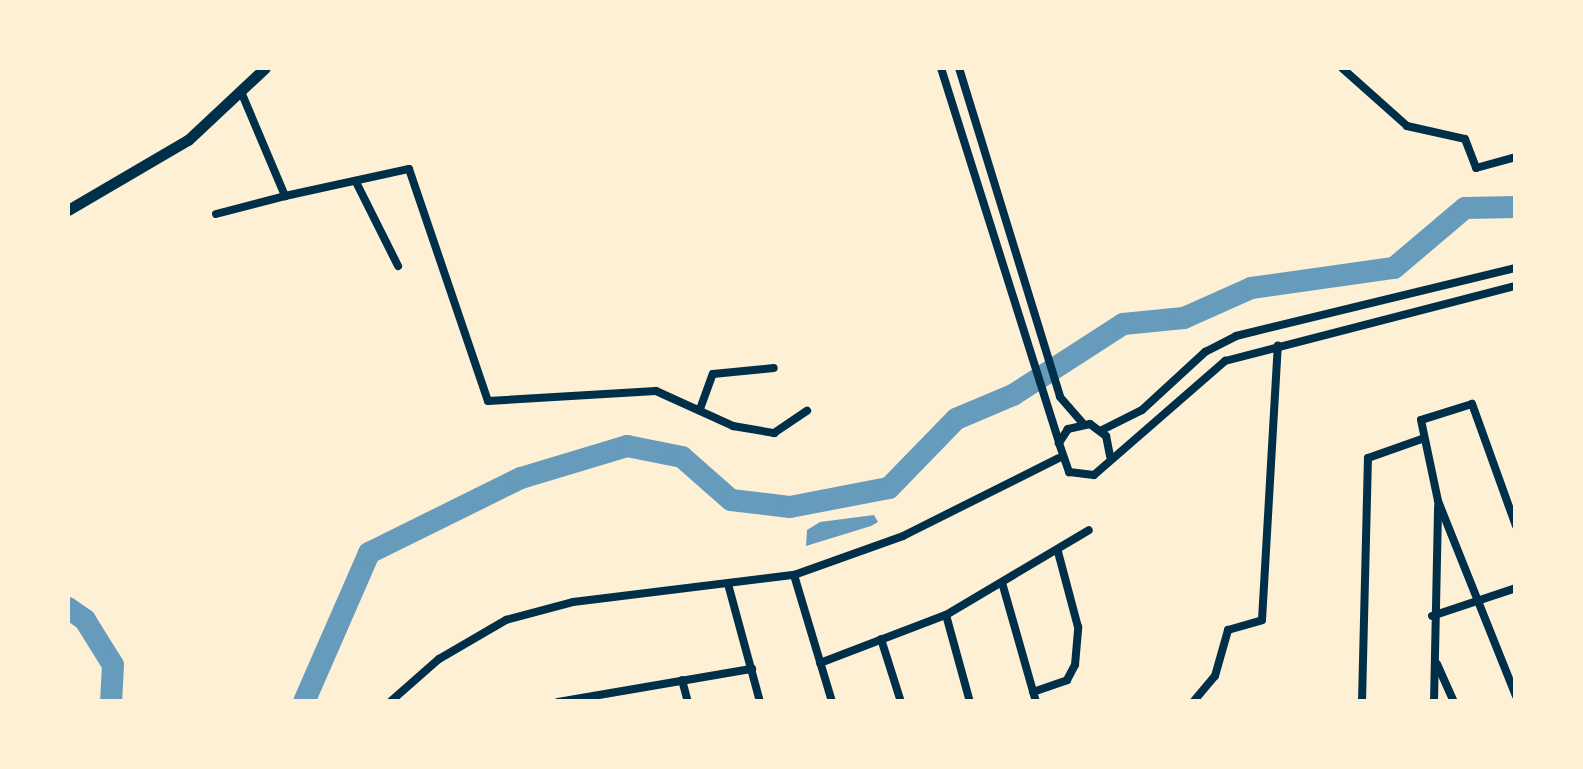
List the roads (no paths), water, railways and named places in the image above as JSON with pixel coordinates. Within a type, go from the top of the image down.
[{"type":"main road","points":[[68,210],[163,158],[242,94],[265,68]]},
{"type":"street","points":[[941,68],[1059,443],[1059,458],[1069,472],[1085,477],[1101,471],[1110,456],[1225,361],[1516,286]]},
{"type":"street","points":[[959,68],[1060,398],[1084,424],[1102,430],[1142,410],[1205,352],[1236,336],[1516,268]]},
{"type":"street","points":[[1342,68],[1412,129],[1464,138],[1476,168],[1516,157]]},
{"type":"street","points":[[242,94],[285,196]]},
{"type":"street","points":[[216,214],[356,182],[400,167],[411,171],[488,401],[646,390],[700,409],[733,426],[774,433],[807,411]]},
{"type":"street","points":[[356,182],[398,266]]},
{"type":"street","points":[[1474,280],[1480,298]]},
{"type":"street","points":[[1193,702],[1215,676],[1228,630],[1262,620],[1278,345]]},
{"type":"street","points":[[700,409],[713,374],[774,368]]},
{"type":"street","points":[[1516,526],[1472,404],[1420,420],[1438,502],[1516,696]]},
{"type":"street","points":[[1059,443],[1068,429],[1084,424]]},
{"type":"street","points":[[1102,430],[1110,456]]},
{"type":"street","points":[[1362,702],[1368,458],[1422,439]]},
{"type":"street","points":[[390,702],[439,659],[506,620],[574,602],[794,575],[903,536],[1059,458]]},
{"type":"street","points":[[1434,702],[1432,616],[1438,502]]},
{"type":"street","points":[[820,663],[946,614],[1003,586],[1089,530]]},
{"type":"street","points":[[1003,586],[1034,697],[1066,680],[1075,665],[1078,626],[1058,552]]},
{"type":"street","points":[[794,575],[832,702]]},
{"type":"street","points":[[728,584],[760,702]]},
{"type":"street","points":[[1432,616],[1516,588]]},
{"type":"street","points":[[946,614],[970,702]]},
{"type":"street","points":[[881,639],[901,702]]},
{"type":"street","points":[[1435,658],[1454,702]]},
{"type":"street","points":[[558,701],[752,669]]},
{"type":"street","points":[[682,680],[688,702]]},
{"type":"street","points":[[620,688],[624,702]]},
{"type":"water","points":[[874,515],[878,522],[871,526],[806,546],[807,530],[820,522]]},
{"type":"waterway","points":[[304,702],[369,553],[521,478],[627,446],[682,457],[731,500],[790,507],[889,488],[956,419],[1013,395],[1123,324],[1184,318],[1251,288],[1394,268],[1465,208],[1516,207]]},
{"type":"waterway","points":[[68,608],[85,620],[113,665],[111,702]]}]
